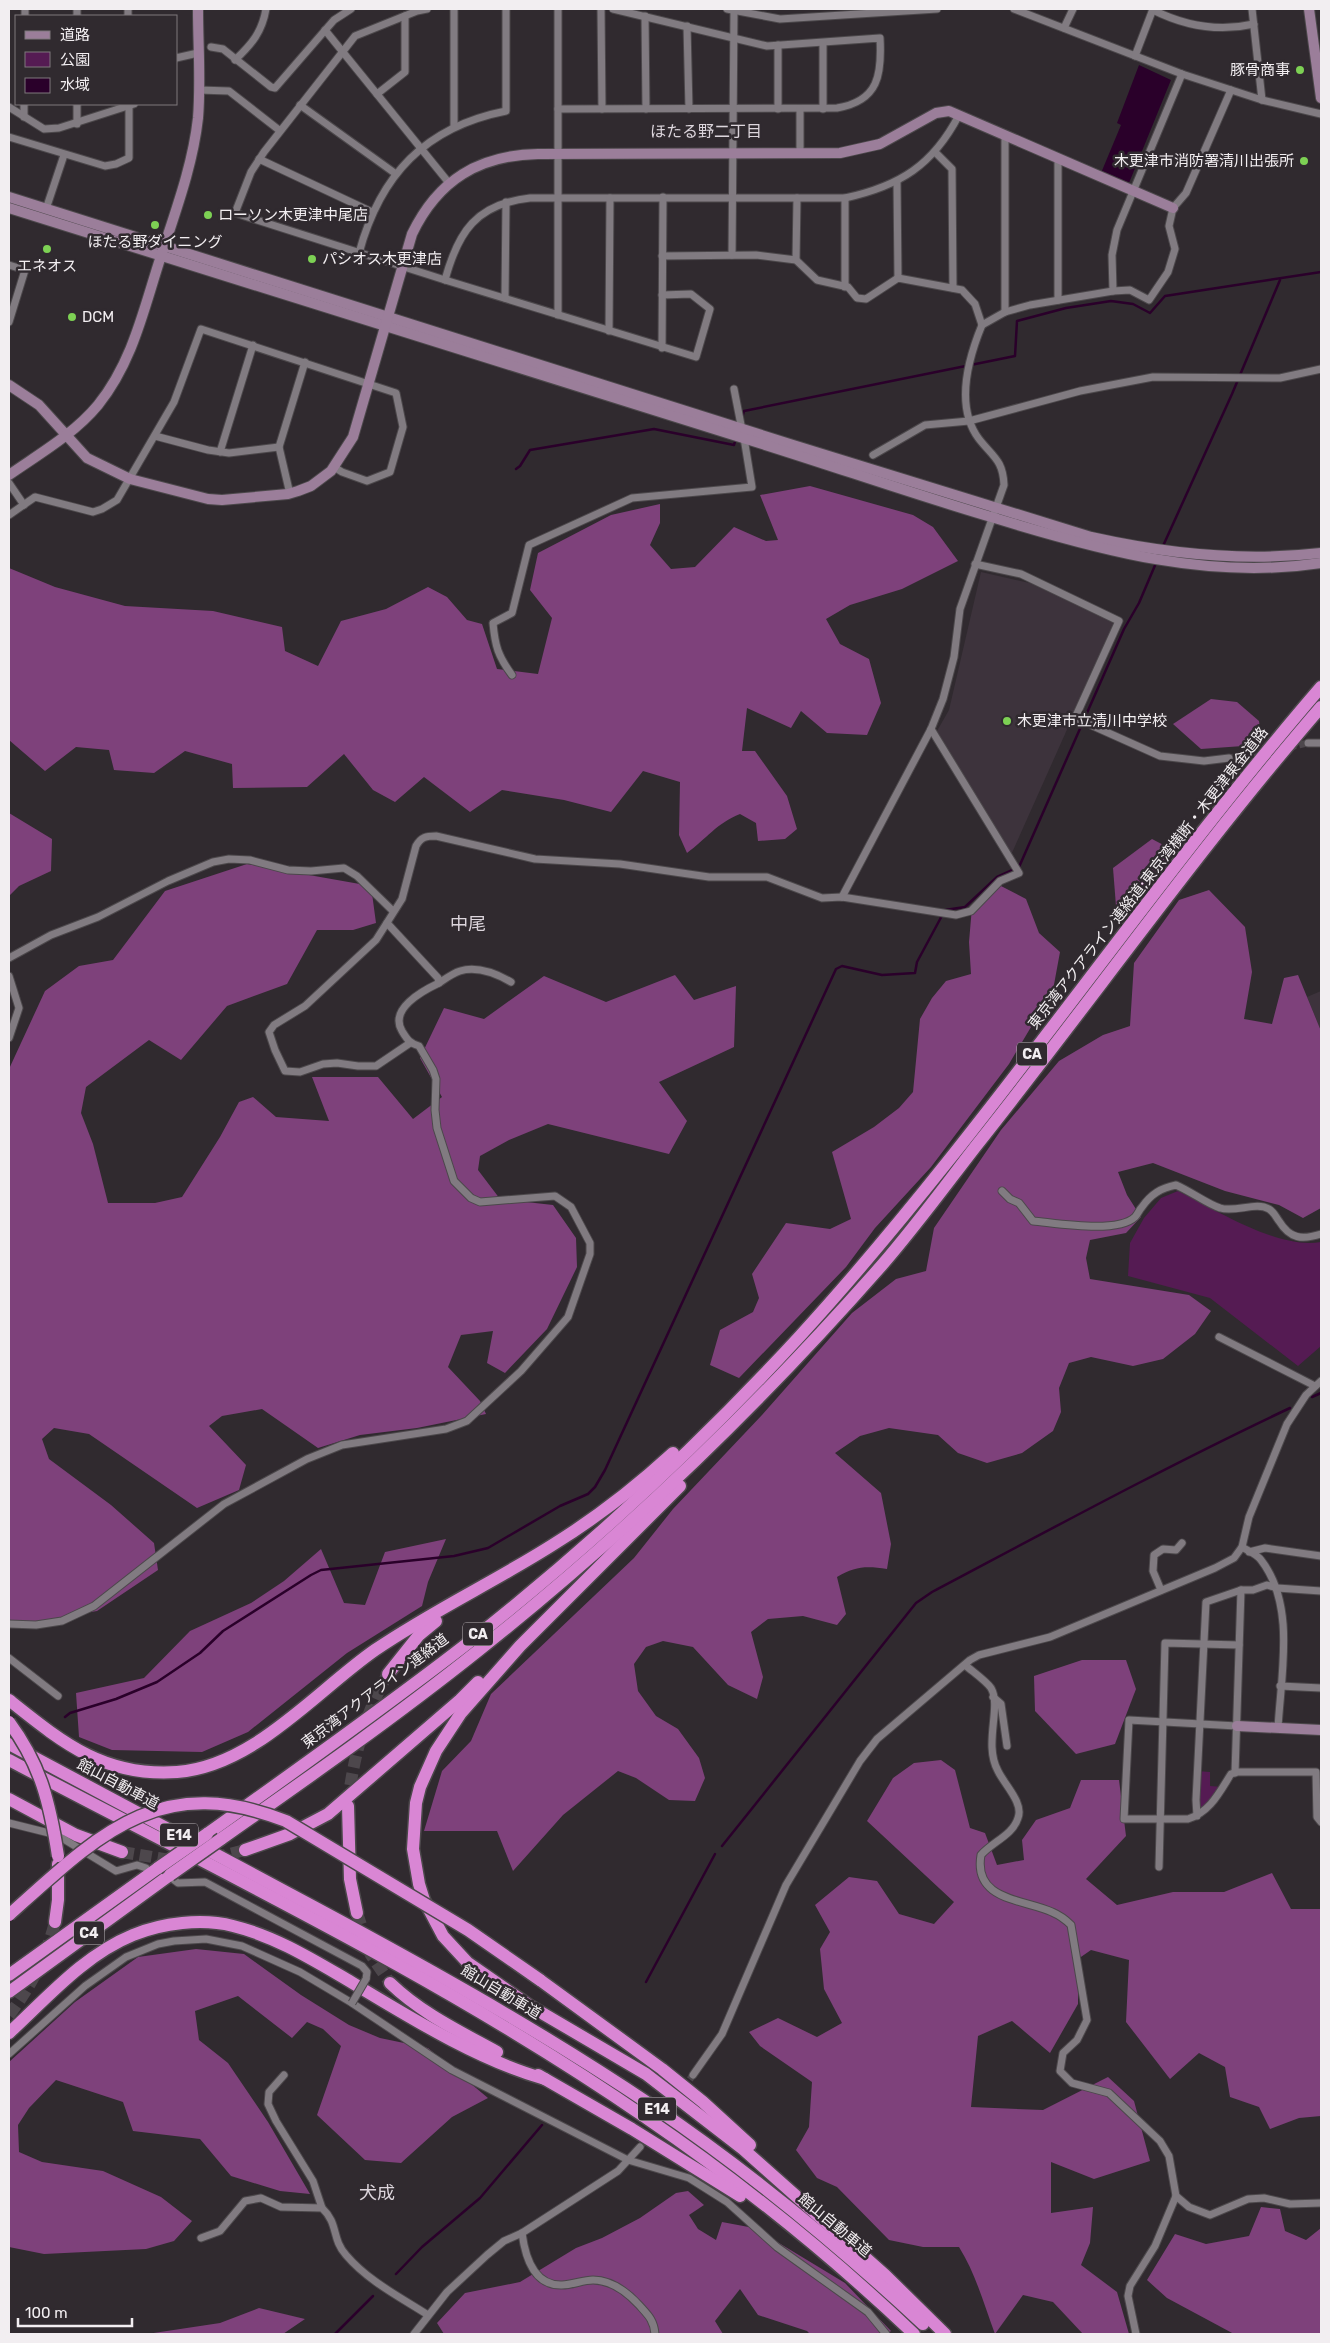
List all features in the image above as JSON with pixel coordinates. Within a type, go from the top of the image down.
[{"type":"highway","name":"東京湾アクアライン連絡道;東京湾横断・木更津東金道路","points":[[738,1420],[928,1186],[1230,796],[1321,687]]},
{"type":"highway","name":"東京湾アクアライン連絡道;東京湾横断・木更津東金道路","points":[[728,1409],[801,1344],[883,1263],[1015,1098],[1241,804],[1321,707]]},
{"type":"highway","points":[[9,1700],[72,1748],[101,1763],[129,1770],[158,1773],[179,1772],[198,1768],[233,1756],[256,1743],[376,1650],[554,1544],[623,1496],[664,1462],[758,1372],[801,1344]]},
{"type":"highway","points":[[801,1344],[739,1430],[684,1482],[520,1646],[462,1713],[436,1751],[420,1787],[414,1827],[415,1866],[424,1900],[433,1918],[444,1936],[468,1963],[530,2006],[646,2074],[743,2149],[885,2275],[945,2334]]},
{"type":"highway","name":"東京湾アクアライン連絡道","points":[[188,1847],[317,1755],[476,1636],[617,1516],[728,1409]]},
{"type":"highway","name":"東京湾アクアライン連絡道","points":[[200,1854],[317,1771],[477,1652],[627,1525],[738,1420]]},
{"type":"highway","points":[[388,1674],[419,1635],[481,1587]]},
{"type":"highway","points":[[245,1850],[290,1834],[328,1814],[460,1700],[500,1660],[520,1646]]},
{"type":"highway","points":[[9,1722],[24,1742],[38,1770],[48,1801],[58,1856],[59,1882],[55,1922]]},
{"type":"highway","name":"館山自動車道","points":[[9,1744],[445,1978],[590,2066],[652,2106],[762,2187],[866,2272],[934,2334]]},
{"type":"highway","name":"館山自動車道","points":[[9,1760],[345,1937],[531,2044],[644,2116],[785,2222],[858,2283],[914,2334]]},
{"type":"highway","points":[[9,1800],[76,1835],[122,1852]]},
{"type":"highway","points":[[9,1915],[88,1846],[134,1818],[148,1812],[183,1804],[225,1804],[264,1813],[286,1821],[468,1930],[662,2069],[703,2102],[749,2145],[819,2218]]},
{"type":"highway","points":[[348,1806],[350,1879],[357,1913]]},
{"type":"highway","name":"C4","points":[[9,1975],[152,1868],[188,1847]]},
{"type":"highway","name":"C4","points":[[9,1992],[172,1878],[200,1854]]},
{"type":"highway","points":[[9,2033],[75,1971],[117,1943],[153,1928],[213,1923],[248,1930],[285,1945],[443,2036],[524,2074],[545,2079]]},
{"type":"highway","points":[[390,1982],[414,2005],[440,2022],[632,2129],[785,2222]]},
{"type":"street","points":[[9,474],[67,435],[97,406],[120,372],[141,325],[190,157],[198,119],[198,9]]},
{"type":"street","points":[[235,60],[257,38],[262,27],[266,9]]},
{"type":"street","points":[[211,47],[223,49],[235,60],[275,88],[334,20],[351,9]]},
{"type":"street","points":[[427,9],[404,16],[355,36],[259,159],[251,172],[236,213],[662,348],[696,357],[710,309],[692,294],[662,295]]},
{"type":"street","points":[[454,9],[454,127]]},
{"type":"street","points":[[359,253],[372,212],[385,188],[421,149],[454,127],[506,111],[506,9]]},
{"type":"street","points":[[558,9],[558,315]]},
{"type":"street","points":[[601,9],[602,109]]},
{"type":"street","points":[[558,109],[823,109],[849,106],[859,102],[875,86],[881,64],[880,38],[767,46],[613,9]]},
{"type":"street","points":[[732,255],[734,37],[730,10],[763,12],[780,18],[819,12],[936,9]]},
{"type":"street","points":[[1014,9],[1182,74],[1262,100],[1321,114]]},
{"type":"street","points":[[1064,28],[1073,9]]},
{"type":"street","points":[[1252,9],[1262,100]]},
{"type":"street","points":[[1309,9],[1321,98]]},
{"type":"street","points":[[1135,56],[1153,10],[1189,24],[1209,28],[1225,29],[1254,24]]},
{"type":"street","points":[[377,94],[405,72],[404,16]]},
{"type":"street","points":[[645,16],[646,109]]},
{"type":"street","points":[[687,26],[690,109]]},
{"type":"street","points":[[325,30],[449,184]]},
{"type":"street","points":[[823,43],[823,109]]},
{"type":"street","points":[[778,45],[778,109]]},
{"type":"street","points":[[178,58],[198,53]]},
{"type":"street","points":[[1113,291],[1112,268],[1117,230],[1182,74]]},
{"type":"street","points":[[199,90],[230,91],[280,130]]},
{"type":"street","points":[[982,325],[1005,312],[1030,304],[1113,291],[1130,290],[1148,300],[1168,272],[1175,249],[1169,226],[1173,208],[1186,193],[1231,90]]},
{"type":"street","points":[[24,105],[24,117]]},
{"type":"street","points":[[77,105],[77,124]]},
{"type":"street","points":[[9,107],[44,129],[77,124],[131,105],[129,158],[116,164],[105,166],[9,137]]},
{"type":"street","points":[[300,105],[396,174]]},
{"type":"street","points":[[800,109],[800,154]]},
{"type":"street","points":[[9,385],[39,405],[87,458],[130,479],[208,499],[230,500],[290,494],[311,486],[334,467],[353,437],[417,223],[435,197],[449,184],[485,162],[522,154],[800,154],[854,151],[891,140],[936,113],[949,111],[1173,208]]},
{"type":"street","points":[[445,280],[454,251],[465,230],[484,213],[506,202],[530,198],[845,198],[877,190],[897,182],[922,165],[944,142],[959,115]]},
{"type":"street","points":[[1005,135],[1005,312]]},
{"type":"street","points":[[935,152],[952,169],[953,288]]},
{"type":"street","points":[[46,209],[64,155]]},
{"type":"street","points":[[1058,158],[1058,300]]},
{"type":"street","points":[[259,159],[372,212]]},
{"type":"street","points":[[897,182],[898,278]]},
{"type":"street","points":[[662,348],[663,197]]},
{"type":"street","points":[[9,198],[164,246],[388,322],[994,513],[1090,547],[1138,557],[1240,568],[1321,563]]},
{"type":"street","points":[[609,331],[610,198]]},
{"type":"street","points":[[796,260],[797,198]]},
{"type":"street","points":[[844,287],[845,198]]},
{"type":"street","points":[[505,298],[506,202]]},
{"type":"street","points":[[9,208],[161,257],[388,322]]},
{"type":"street","points":[[662,256],[756,255],[796,260],[817,280],[848,288],[857,298],[866,299],[898,278],[953,288],[962,290],[975,304],[982,325],[971,354],[968,370],[966,395],[969,420],[979,439],[999,460],[1004,474],[1004,485],[960,609],[954,657],[943,699],[931,729],[842,898]]},
{"type":"street","points":[[9,265],[25,270],[9,322]]},
{"type":"street","points":[[9,515],[35,497],[93,512],[117,500],[155,436],[182,383],[200,329],[396,393],[403,427],[390,472],[367,481],[334,467]]},
{"type":"street","points":[[220,452],[253,345]]},
{"type":"street","points":[[290,494],[279,447],[305,362]]},
{"type":"street","points":[[873,455],[925,425],[969,420],[1080,391],[1153,377],[1280,378],[1321,369]]},
{"type":"street","points":[[512,674],[500,658],[495,641],[493,623],[512,614],[529,545],[632,498],[752,487],[734,389]]},
{"type":"street","points":[[155,436],[229,453],[279,447]]},
{"type":"street","points":[[9,483],[24,504]]},
{"type":"street","points":[[994,513],[1140,548],[1205,556],[1242,557],[1321,552]]},
{"type":"street","points":[[975,564],[1021,574],[1119,621],[1075,718],[1160,756],[1204,762],[1229,758]]},
{"type":"street","points":[[410,1043],[376,1066],[337,1063],[323,1064],[293,1073],[285,1072],[269,1037],[270,1028],[305,1006],[356,961],[376,940],[402,899],[416,846],[419,840],[426,836],[535,860],[620,864],[709,877],[767,877],[822,898],[842,898],[956,916],[971,911],[1000,882],[1019,873],[931,729]]},
{"type":"street","points":[[1308,743],[1321,743]]},
{"type":"street","points":[[9,958],[51,935],[98,917],[168,881],[213,862],[229,859],[250,860],[288,870],[311,872],[344,868],[357,876],[393,911]]},
{"type":"street","points":[[387,923],[438,978],[439,983]]},
{"type":"street","points":[[9,1624],[36,1626],[62,1621],[94,1606],[224,1504],[307,1458],[342,1446],[446,1429],[468,1421],[521,1371],[568,1316],[590,1254],[590,1243],[571,1207],[555,1196],[480,1202],[471,1198],[454,1181],[437,1128],[435,1110],[436,1079],[433,1070],[419,1046],[410,1043],[399,1026],[398,1019],[405,1007],[416,996],[459,971],[490,972],[511,982]]},
{"type":"street","points":[[9,976],[19,1008],[9,1038]]},
{"type":"street","points":[[1002,1190],[1010,1199],[1019,1203],[1033,1221],[1083,1228],[1134,1218],[1152,1195],[1162,1188],[1176,1185],[1220,1208],[1237,1210],[1260,1206],[1270,1209],[1285,1231],[1295,1236],[1306,1239],[1321,1234]]},
{"type":"street","points":[[1219,1337],[1315,1386]]},
{"type":"street","points":[[693,2075],[722,2034],[786,1885],[860,1761],[877,1739],[979,1655],[1050,1637],[1234,1558],[1242,1547],[1249,1517],[1282,1434],[1293,1413],[1321,1380]]},
{"type":"street","points":[[1161,1590],[1153,1571],[1154,1555],[1163,1549],[1176,1550],[1182,1543]]},
{"type":"street","points":[[1242,1547],[1260,1558],[1277,1588],[1284,1619],[1278,1728]]},
{"type":"street","points":[[1249,1552],[1265,1548],[1321,1556]]},
{"type":"street","points":[[1197,1816],[1199,1724],[1206,1602],[1241,1590],[1253,1590],[1267,1585],[1277,1588],[1321,1591]]},
{"type":"street","points":[[1235,1773],[1241,1590]]},
{"type":"street","points":[[1159,1867],[1165,1643],[1239,1645]]},
{"type":"street","points":[[9,1658],[58,1696]]},
{"type":"street","points":[[965,1665],[990,1688],[993,1697],[991,1752],[1000,1776],[1016,1799],[1019,1816],[1013,1828],[988,1846],[981,1855],[981,1871],[988,1886],[999,1895],[1013,1902],[1051,1911],[1064,1918],[1071,1925],[1087,2020],[1077,2040],[1063,2052],[1060,2071],[1072,2083],[1109,2093],[1160,2141],[1170,2156],[1176,2196],[1155,2246],[1130,2286],[1128,2296],[1136,2334]]},
{"type":"street","points":[[1280,1686],[1321,1688]]},
{"type":"street","points":[[993,1697],[1001,1704],[1007,1746]]},
{"type":"street","points":[[1321,1730],[1129,1720],[1124,1819],[1188,1819],[1197,1816],[1207,1810],[1231,1774],[1235,1773],[1247,1771],[1319,1772],[1317,1817],[1321,1822]]},
{"type":"street","points":[[9,1823],[57,1835],[116,1870],[137,1865],[152,1868]]},
{"type":"street","points":[[172,1878],[178,1883],[205,1882],[362,1966],[367,1972],[366,1979],[352,2003]]},
{"type":"street","points":[[9,2054],[109,1967],[139,1951],[174,1941],[206,1940],[242,1946],[300,1972],[352,2003],[452,2070],[628,2160],[689,2178],[728,2202],[777,2248],[868,2312],[886,2334]]},
{"type":"street","points":[[284,2075],[269,2092],[268,2104],[276,2122],[312,2181],[322,2208],[332,2217],[337,2242],[347,2256],[379,2284],[428,2315]]},
{"type":"street","points":[[414,2334],[464,2274],[504,2241],[522,2233],[618,2171],[640,2147]]},
{"type":"street","points":[[1176,2196],[1188,2207],[1210,2215],[1248,2198],[1264,2198],[1290,2204],[1321,2203]]},
{"type":"street","points":[[201,2238],[220,2231],[245,2201],[260,2198],[281,2207],[322,2208]]},
{"type":"street","points":[[522,2233],[524,2250],[533,2272],[561,2286],[594,2280],[614,2285],[632,2298],[652,2319],[655,2334]]},
{"type":"shaded area","points":[[810,486],[913,515],[933,527],[958,561],[902,589],[850,605],[826,619],[840,644],[869,659],[881,703],[867,735],[827,733],[801,711],[791,728],[747,708],[742,751],[755,751],[787,796],[797,829],[785,839],[758,841],[756,823],[740,814],[718,827],[687,853],[679,835],[680,782],[643,771],[611,812],[564,800],[502,790],[470,812],[424,777],[395,802],[373,790],[344,754],[307,787],[233,788],[232,764],[185,751],[154,773],[114,770],[109,750],[76,747],[45,771],[9,740],[9,568],[55,587],[125,606],[213,611],[282,627],[285,651],[318,666],[341,621],[386,609],[428,587],[447,597],[467,620],[482,624],[497,669],[538,674],[552,618],[530,590],[538,553],[611,515],[660,504],[660,523],[650,545],[671,569],[695,567],[734,527],[766,541],[778,540],[760,495]]},
{"type":"shaded area","name":"木更津市立清川中学校","points":[[981,572],[1034,584],[1115,622],[1011,855],[937,731],[949,710]]},
{"type":"shaded area","points":[[1211,699],[1237,702],[1259,721],[1261,738],[1243,746],[1201,749],[1173,724]]},
{"type":"shaded area","points":[[9,813],[52,839],[51,871],[19,886],[9,896]]},
{"type":"shaded area","points":[[1152,839],[1173,850],[1156,877],[1130,905],[1116,906],[1113,868]]},
{"type":"shaded area","points":[[247,864],[371,886],[376,923],[353,930],[317,930],[287,984],[227,1006],[181,1060],[149,1040],[86,1087],[81,1113],[93,1144],[108,1203],[155,1203],[182,1197],[220,1137],[239,1102],[253,1097],[276,1117],[329,1121],[312,1077],[378,1077],[413,1119],[442,1097],[420,1058],[444,1008],[484,1019],[544,976],[606,1002],[675,975],[694,1000],[736,986],[734,1047],[659,1082],[687,1121],[669,1154],[548,1124],[509,1140],[480,1156],[478,1170],[500,1199],[553,1205],[576,1238],[577,1267],[547,1329],[505,1373],[487,1363],[493,1331],[461,1335],[448,1367],[480,1401],[486,1414],[417,1428],[360,1435],[318,1448],[262,1409],[222,1416],[209,1426],[246,1465],[239,1490],[197,1508],[89,1434],[54,1428],[42,1439],[49,1459],[111,1505],[154,1543],[158,1570],[97,1611],[9,1626],[9,1069],[45,991],[79,966],[113,960],[165,891]]},
{"type":"shaded area","points":[[999,885],[1026,899],[1039,933],[1060,952],[1053,990],[1009,1064],[931,1167],[875,1228],[846,1267],[739,1378],[710,1365],[720,1330],[753,1312],[759,1298],[752,1274],[786,1223],[830,1229],[851,1219],[832,1152],[874,1127],[899,1108],[913,1092],[920,1019],[932,998],[946,981],[971,974],[969,942],[972,907]]},
{"type":"shaded area","points":[[1209,890],[1245,927],[1252,972],[1244,1019],[1272,1024],[1284,978],[1298,975],[1321,1031],[1321,1208],[1303,1218],[1279,1205],[1225,1191],[1153,1163],[1118,1172],[1127,1195],[1141,1217],[1126,1233],[1090,1240],[1086,1258],[1090,1279],[1189,1295],[1211,1311],[1195,1334],[1163,1359],[1133,1366],[1091,1357],[1069,1363],[1059,1388],[1061,1412],[1053,1431],[1022,1453],[987,1463],[958,1453],[938,1435],[889,1428],[860,1436],[835,1453],[881,1493],[891,1544],[887,1569],[861,1568],[837,1577],[846,1614],[837,1625],[803,1616],[768,1619],[751,1632],[763,1677],[757,1699],[728,1685],[693,1647],[663,1641],[646,1647],[634,1664],[638,1691],[656,1716],[678,1729],[699,1758],[705,1778],[695,1801],[669,1800],[636,1778],[618,1771],[563,1815],[513,1871],[497,1831],[424,1831],[442,1771],[471,1741],[491,1694],[634,1558],[673,1509],[762,1415],[852,1313],[896,1279],[926,1271],[934,1228],[1001,1130],[1059,1061],[1103,1035],[1130,1026],[1134,963],[1179,900]]},
{"type":"shaded area","points":[[1321,991],[1321,1031],[1307,997]]},
{"type":"shaded area","points":[[446,1539],[428,1582],[422,1606],[347,1653],[248,1732],[202,1752],[112,1750],[79,1737],[76,1693],[144,1678],[190,1631],[251,1603],[284,1581],[321,1549],[344,1603],[365,1605],[385,1552]]},
{"type":"shaded area","points":[[1082,1660],[1126,1660],[1136,1689],[1115,1744],[1076,1754],[1035,1711],[1034,1676]]},
{"type":"shaded area","points":[[941,1760],[955,1770],[970,1828],[985,1833],[997,1865],[1024,1860],[1022,1840],[1036,1820],[1070,1808],[1081,1780],[1119,1780],[1126,1836],[1086,1879],[1117,1905],[1173,1892],[1224,1892],[1272,1873],[1291,1909],[1321,1909],[1321,2116],[1299,2118],[1270,2129],[1259,2107],[1230,2097],[1225,2067],[1199,2053],[1170,2079],[1126,2022],[1129,1960],[1091,1950],[1078,1959],[1078,2004],[1050,2053],[1012,2021],[978,2036],[971,2107],[1043,2110],[1108,2077],[1134,2101],[1150,2161],[1094,2179],[1051,2162],[1051,2213],[1093,2207],[1090,2243],[1081,2265],[1117,2292],[1129,2334],[1083,2334],[1053,2302],[1023,2295],[995,2334],[975,2279],[959,2247],[923,2247],[889,2240],[837,2187],[817,2178],[796,2150],[809,2127],[812,2082],[760,2046],[749,2032],[778,2018],[817,2037],[842,2023],[824,1989],[820,1949],[830,1932],[815,1905],[849,1877],[877,1881],[899,1914],[934,1924],[954,1902],[867,1821],[893,1778],[914,1763]]},
{"type":"shaded area","points":[[196,1949],[244,1954],[301,1995],[349,2025],[380,2038],[428,2048],[488,2098],[452,2117],[401,2163],[365,2160],[317,2115],[341,2046],[323,2029],[307,2022],[292,2038],[238,1996],[195,2011],[199,2040],[228,2063],[268,2122],[310,2194],[280,2191],[231,2176],[200,2139],[133,2131],[123,2102],[56,2080],[29,2108],[18,2125],[19,2152],[42,2162],[103,2171],[161,2197],[192,2221],[174,2241],[146,2249],[44,2254],[9,2247],[9,2062],[75,2002],[138,1957]]},
{"type":"shaded area","points":[[688,2191],[704,2205],[689,2215],[698,2229],[716,2240],[722,2222],[754,2228],[845,2283],[891,2331],[887,2334],[810,2334],[807,2331],[758,2315],[740,2289],[715,2321],[723,2334],[444,2334],[437,2323],[465,2293],[520,2282],[576,2248],[602,2238],[640,2218],[676,2193]]},
{"type":"shaded area","points":[[1261,2207],[1280,2209],[1285,2231],[1306,2240],[1321,2228],[1321,2334],[1234,2334],[1167,2298],[1147,2280],[1175,2234],[1206,2244],[1249,2236]]},
{"type":"shaded area","points":[[259,2308],[305,2319],[283,2334],[147,2334],[220,2323]]},
{"type":"green space","points":[[1178,1191],[1229,1218],[1267,1234],[1304,1243],[1321,1242],[1321,1346],[1298,1366],[1210,1298],[1128,1276],[1130,1243],[1144,1218],[1161,1198]]},
{"type":"green space","points":[[1197,1771],[1210,1772],[1210,1786],[1223,1787],[1197,1816]]},
{"type":"water","points":[[1139,65],[1171,80],[1129,183],[1101,173],[1121,125],[1117,123]]},
{"type":"waterway","points":[[742,418],[744,411],[1015,356],[1017,321],[1066,308],[1111,301],[1133,304],[1150,313],[1165,296],[1321,272]]},
{"type":"waterway","points":[[1163,546],[1232,394],[1280,280]]},
{"type":"waterway","points":[[516,469],[530,450],[654,429],[734,445],[736,438]]},
{"type":"waterway","points":[[65,1717],[70,1713],[116,1699],[157,1682],[200,1653],[223,1631],[321,1570],[454,1556],[488,1548],[560,1506],[588,1494],[595,1487],[605,1470],[836,969],[842,966],[882,975],[915,973],[917,962],[945,910],[965,907],[997,877],[1019,867],[1124,629],[1139,603],[1156,563]]},
{"type":"waterway","points":[[1312,1397],[1321,1393]]},
{"type":"waterway","points":[[722,1846],[916,1603],[932,1592],[1110,1498],[1290,1408]]},
{"type":"waterway","points":[[646,1982],[715,1854]]},
{"type":"waterway","points":[[396,2274],[422,2247],[480,2198],[542,2125]]},
{"type":"waterway","points":[[335,2334],[373,2296]]},
{"type":"tunnel","points":[[1289,747],[1308,743]]},
{"type":"tunnel","points":[[1229,758],[1266,751]]},
{"type":"tunnel","points":[[348,1803],[361,1737],[373,1704],[388,1674]]},
{"type":"tunnel","points":[[214,1858],[245,1850]]},
{"type":"tunnel","points":[[122,1852],[176,1861]]},
{"type":"tunnel","points":[[357,1913],[371,1955],[390,1983]]},
{"type":"tunnel","points":[[9,2015],[37,1971],[55,1922]]},
{"type":"tunnel","points":[[640,2147],[693,2075]]},
{"type":"place","name":"豚骨商事","points":[[1300,70]]},
{"type":"place","name":"木更津市消防署清川出張所","points":[[1304,161]]},
{"type":"place","name":"ローソン木更津中尾店","points":[[208,215]]},
{"type":"place","name":"ほたる野ダイニング","points":[[155,225]]},
{"type":"place","name":"エネオス","points":[[47,249]]},
{"type":"place","name":"パシオス木更津店","points":[[312,259]]},
{"type":"place","name":"DCM","points":[[72,317]]},
{"type":"place","name":"木更津市立清川中学校","points":[[1007,721]]},
{"type":"district","name":"ほたる野二丁目","points":[[706,131]]},
{"type":"district","name":"中尾","points":[[468,924]]},
{"type":"district","name":"犬成","points":[[377,2193]]}]
